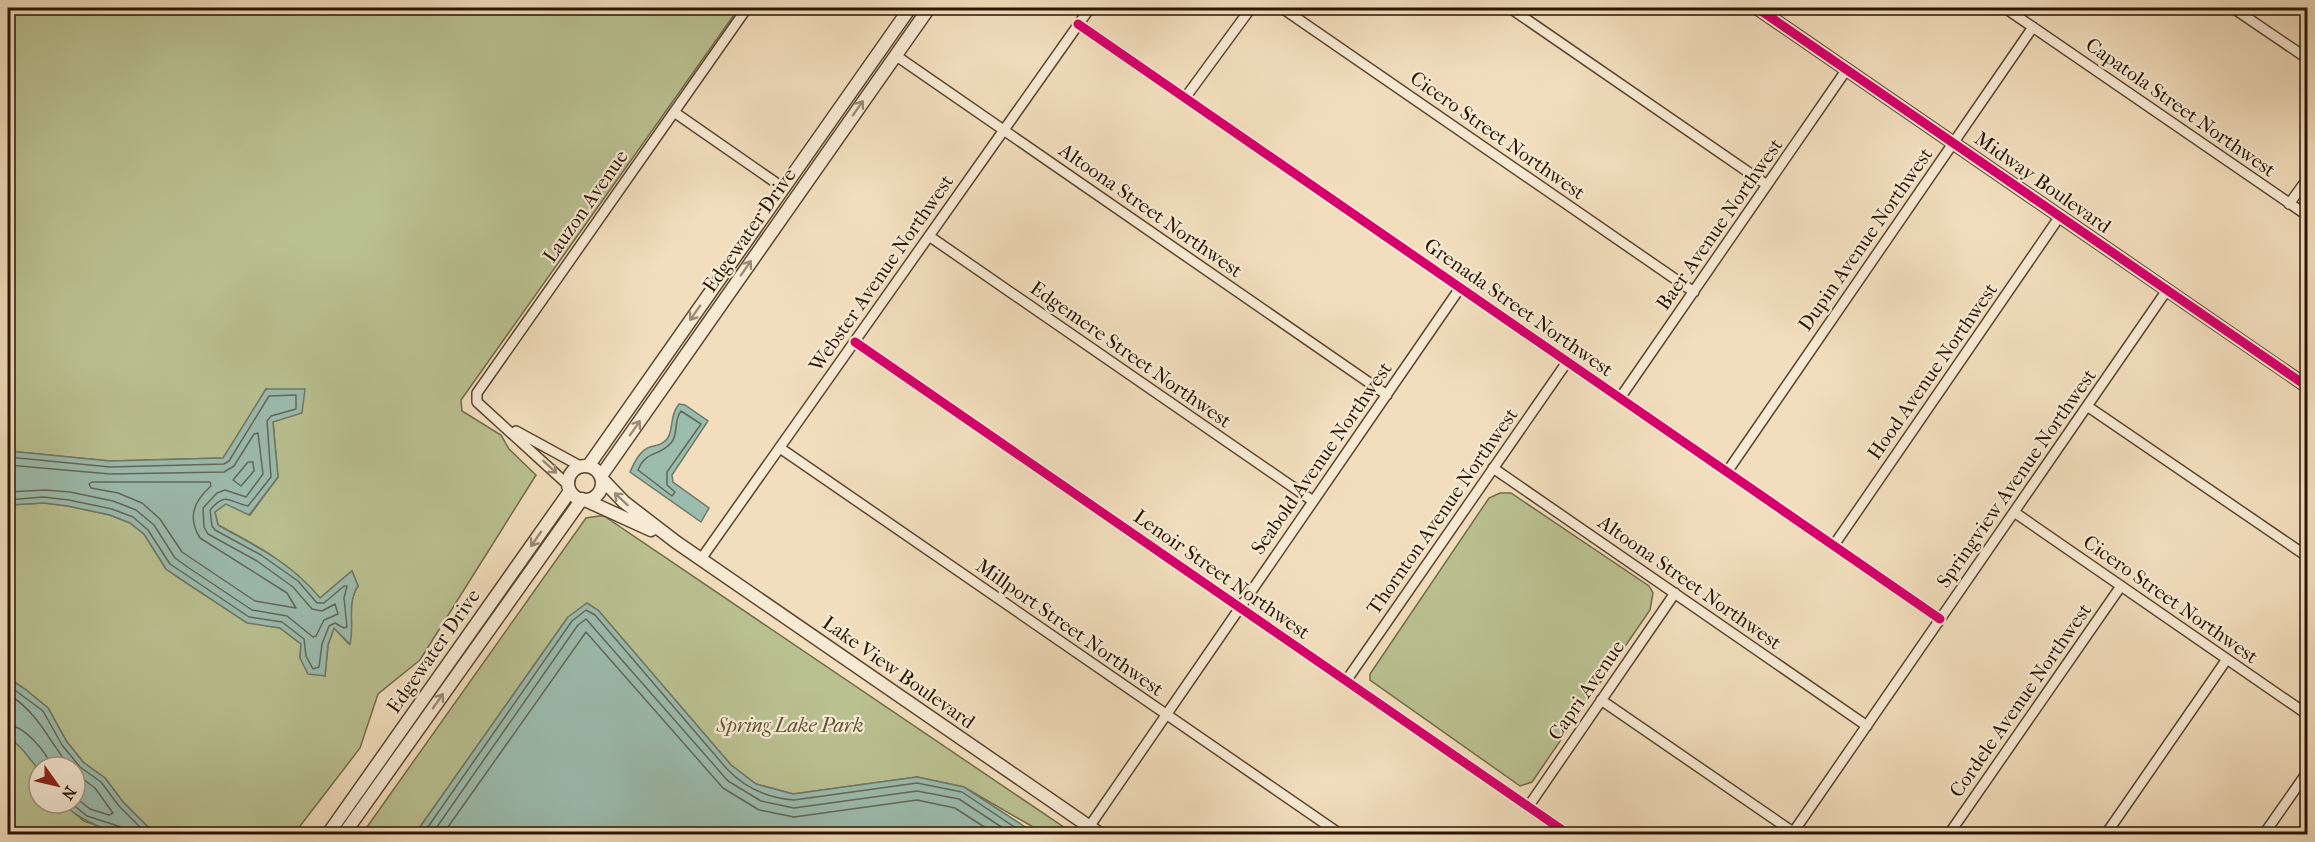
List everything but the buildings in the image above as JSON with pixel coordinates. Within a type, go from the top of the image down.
[{"type":"street","name":"Lauzon Avenue","points":[[569,488],[477,402],[477,393],[747,8]]},
{"type":"street","name":"Edgewater Drive","points":[[584,466],[910,8]]},
{"type":"street","name":"Edgewater Drive","points":[[602,477],[929,8]]},
{"type":"street","name":"Webster Avenue Northwest","points":[[702,559],[1090,8]]},
{"type":"street","points":[[1185,98],[1251,8]]},
{"type":"street","name":"Cicero Street Northwest","points":[[1282,8],[1694,292]]},
{"type":"street","points":[[1510,8],[1767,185]]},
{"type":"street","name":"Midway Boulevard","points":[[1757,8],[2307,387]]},
{"type":"street","name":"Capatola Street Northwest","points":[[2005,8],[2307,216]]},
{"type":"street","points":[[2233,8],[2307,59]]},
{"type":"street","name":"Grenada Street Northwest","points":[[1078,24],[1940,619]]},
{"type":"street","name":"Dupin Avenue Northwest","points":[[1727,472],[2033,27]]},
{"type":"street","name":"Altoona Street Northwest","points":[[895,55],[1387,395]]},
{"type":"street","name":"Baer Avenue Northwest","points":[[1620,398],[1847,69]]},
{"type":"street","points":[[674,112],[782,186]]},
{"type":"street","points":[[2289,204],[2307,178]]},
{"type":"street","name":"Hood Avenue Northwest","points":[[1834,546],[2060,216]]},
{"type":"street","name":"Edgemere Street Northwest","points":[[929,236],[1313,501]]},
{"type":"street","name":"Seabold Avenue Northwest","points":[[1089,827],[1460,288]]},
{"type":"street","name":"Springview Avenue Northwest","points":[[1792,833],[2167,290]]},
{"type":"street","name":"Lenoir Street Northwest","points":[[855,342],[1568,834]]},
{"type":"street","name":"Thornton Avenue Northwest","points":[[1346,681],[1567,362]]},
{"type":"street","points":[[2087,406],[2307,557]]},
{"type":"street","name":"Lauzon Avenue","points":[[501,422],[584,466]]},
{"type":"street","name":"Millport Street Northwest","points":[[780,448],[1340,834]]},
{"type":"street","points":[[584,466],[602,477],[599,493],[584,500],[569,488],[572,472],[584,466]]},
{"type":"street","name":"Altoona Street Northwest","points":[[1493,468],[1867,726]]},
{"type":"street","name":"Lake View Boulevard","points":[[602,477],[624,502],[676,542],[1100,834]]},
{"type":"street","name":"Edgewater Drive","points":[[328,834],[569,488]]},
{"type":"street","name":"Edgewater Drive","points":[[344,834],[584,500]]},
{"type":"street","name":"Lake View Boulevard","points":[[584,500],[676,542]]},
{"type":"street","name":"Cicero Street Northwest","points":[[2014,512],[2307,715]]},
{"type":"street","name":"Cordele Avenue Northwest","points":[[1949,834],[2121,586]]},
{"type":"street","name":"Capri Avenue","points":[[1528,807],[1675,593]]},
{"type":"street","points":[[2106,834],[2227,659]]},
{"type":"street","points":[[1601,700],[1792,833]]},
{"type":"street","points":[[365,805],[363,799],[367,789],[414,722],[413,712]]},
{"type":"street","points":[[2264,834],[2307,771]]},
{"type":"green space","points":[[8,8],[739,8],[461,400],[462,411],[501,435],[509,449],[536,475],[420,660],[378,694],[360,748],[294,834],[155,834],[123,802],[105,778],[87,765],[87,755],[78,755],[67,742],[48,708],[8,678],[8,505],[44,503],[110,515],[130,523],[144,534],[166,569],[247,622],[280,628],[301,644],[300,658],[325,676],[328,645],[334,628],[349,644],[351,637],[351,607],[358,586],[352,571],[320,598],[285,565],[218,525],[215,512],[226,503],[250,515],[278,477],[273,422],[266,389],[224,458],[110,461],[8,451]]},
{"type":"green space","points":[[1500,493],[1511,493],[1649,586],[1653,593],[1650,610],[1532,782],[1520,786],[1370,680],[1370,674],[1489,498]]},
{"type":"green space","name":"Spring Lake Park","points":[[604,516],[1074,834],[1045,834],[964,787],[917,777],[793,794],[756,784],[731,765],[598,610],[568,617],[415,834],[362,834],[586,518]]},
{"type":"green space","points":[[8,736],[28,755],[27,815],[77,815],[84,821],[122,834],[8,834]]},
{"type":"water","points":[[266,389],[305,389],[302,413],[273,422],[278,477],[249,515],[226,504],[215,512],[218,525],[285,565],[320,598],[352,571],[358,586],[352,600],[350,644],[334,628],[328,645],[325,676],[308,674],[300,658],[301,644],[280,628],[247,623],[166,569],[144,534],[130,523],[110,515],[68,506],[44,503],[8,505],[8,451],[110,461],[223,458]]},
{"type":"water","points":[[679,404],[685,405],[708,421],[672,475],[673,482],[709,508],[701,522],[630,472],[643,451],[667,439],[674,413]]},
{"type":"water","points":[[587,603],[598,610],[731,765],[756,784],[793,794],[917,777],[964,787],[1036,834],[415,834],[568,617]]},
{"type":"water","points":[[8,678],[48,708],[67,742],[78,755],[27,755],[8,736]]},
{"type":"water","points":[[87,765],[105,778],[123,802],[155,834],[118,832],[77,815],[87,815]]},
{"type":"cycle path","points":[[1757,8],[2308,387]]},
{"type":"cycle path","points":[[1078,24],[1940,619]]},
{"type":"cycle path","points":[[855,342],[1568,834]]}]
